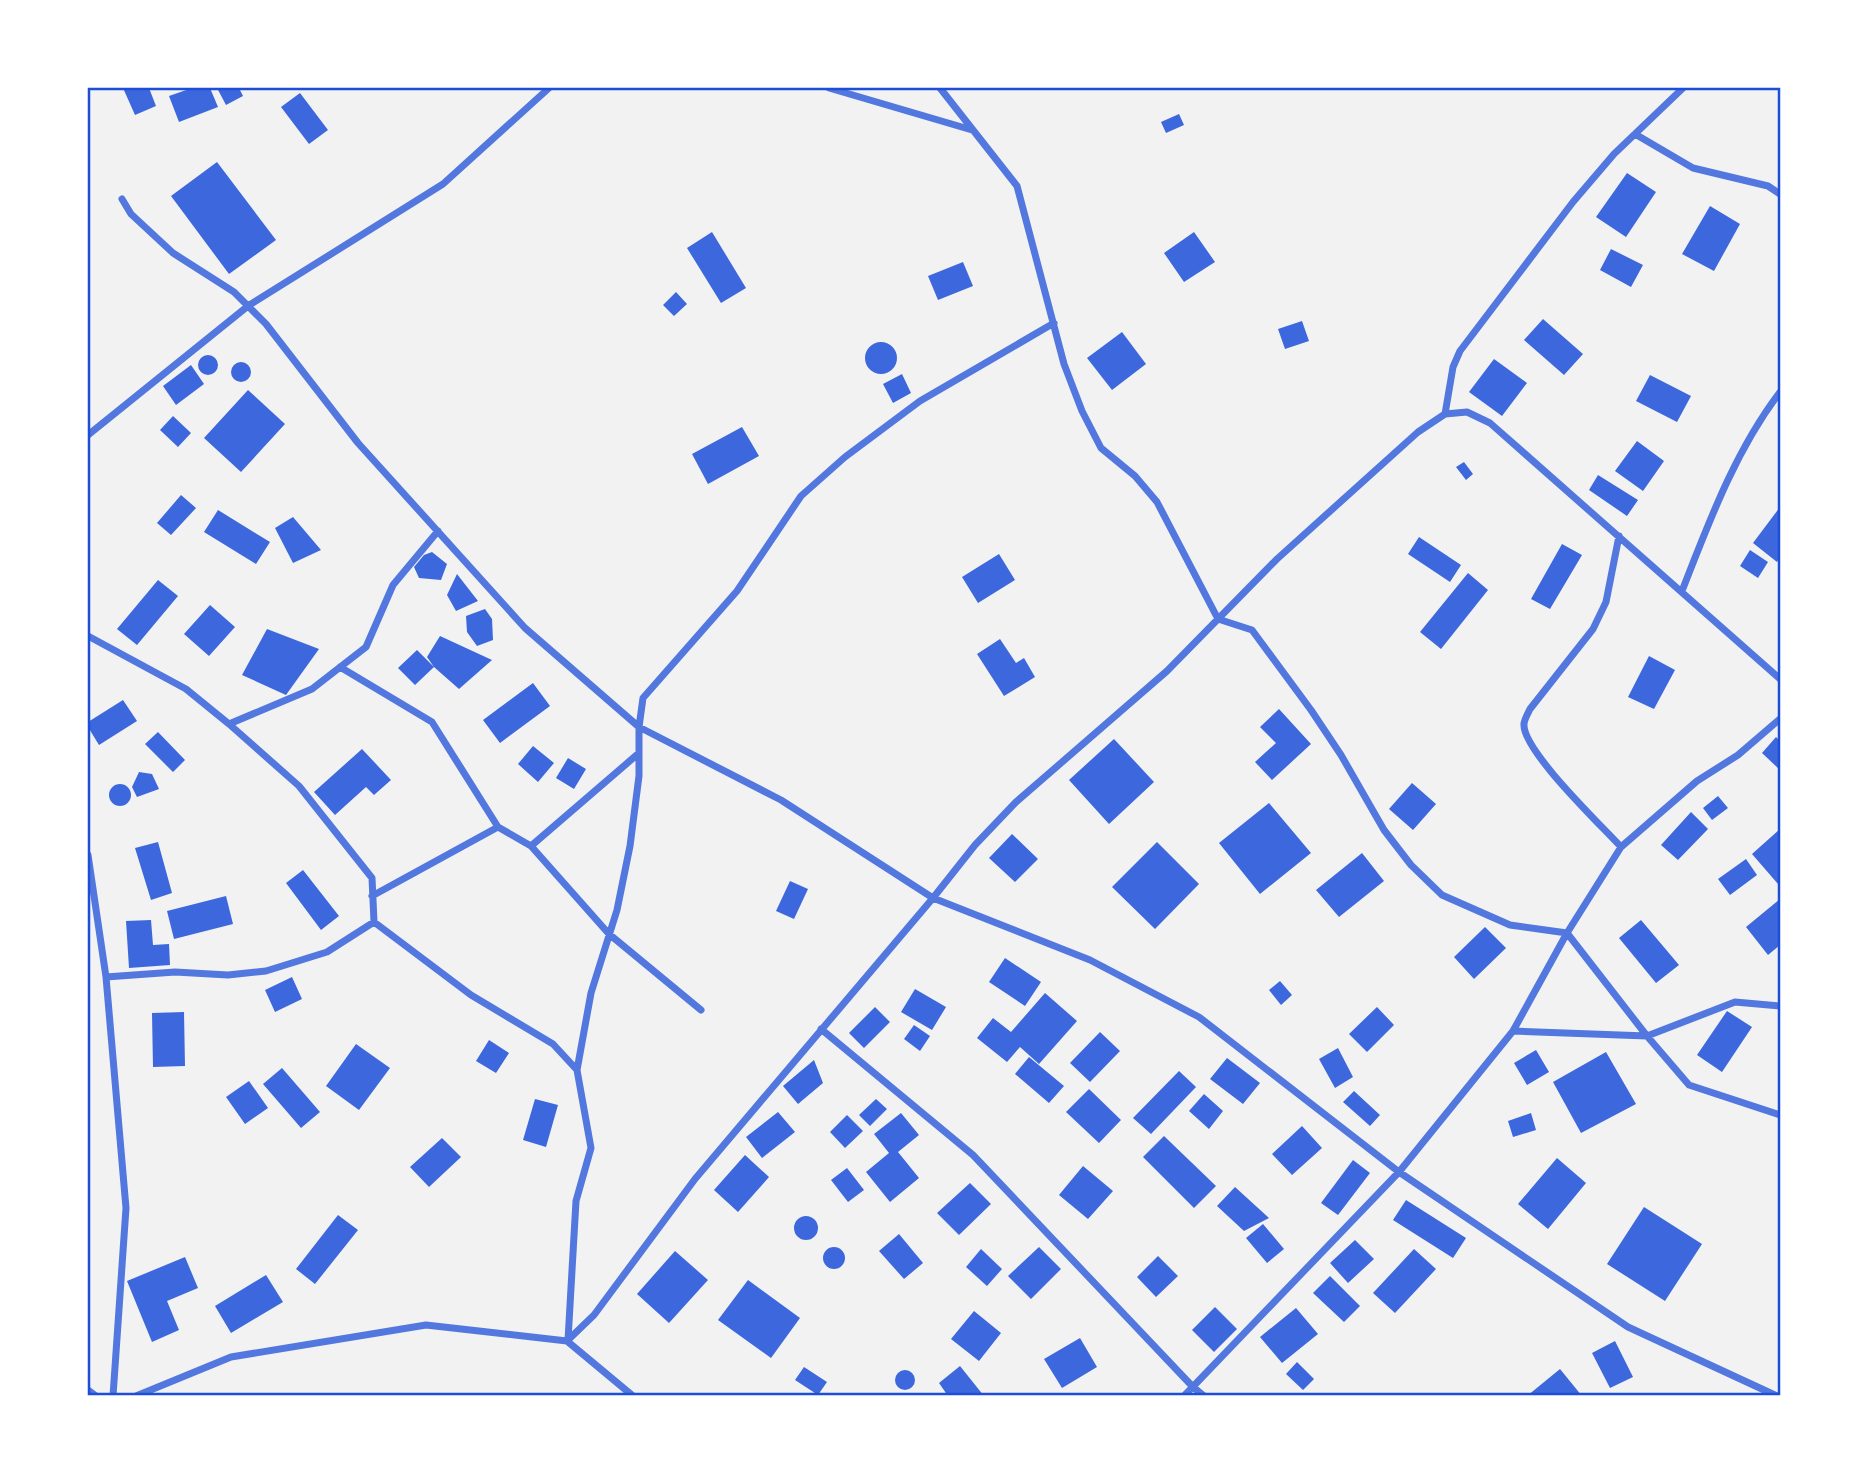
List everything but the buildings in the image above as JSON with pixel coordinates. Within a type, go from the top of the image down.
[{"type":"street","points":[[88,435],[248,306],[443,184],[549,88]]},
{"type":"street","points":[[829,88],[973,130]]},
{"type":"street","points":[[940,88],[1017,186],[1064,364],[1082,411],[1101,447],[1135,475],[1157,502],[1218,619],[1252,630],[1334,744],[1384,830],[1411,865],[1442,895],[1510,925],[1567,933],[1689,1085],[1780,1115]]},
{"type":"street","points":[[1445,414],[1453,367],[1460,351],[1573,202],[1614,154],[1683,88]]},
{"type":"street","points":[[1635,134],[1693,168],[1759,183],[1780,194]]},
{"type":"street","points":[[122,199],[131,214],[173,253],[234,292],[266,324],[358,443],[525,628],[639,727],[781,800],[933,898],[1090,960],[1199,1017],[1399,1172],[1628,1327],[1777,1395]]},
{"type":"street","points":[[568,1341],[576,1201],[591,1148],[577,1070],[591,993],[617,910],[630,846],[639,776],[639,727],[643,698],[737,591],[801,496],[845,457],[920,401],[1054,323]]},
{"type":"street","points":[[1682,591],[1714,506],[1760,419],[1780,392]]},
{"type":"street","points":[[568,1341],[594,1315],[695,1179],[975,845],[1016,802],[1167,671],[1277,559],[1418,432],[1445,414],[1467,412],[1490,423],[1780,679]]},
{"type":"street","points":[[229,724],[312,689],[366,647],[393,585],[438,531]]},
{"type":"street","points":[[1619,536],[1606,602],[1593,629],[1530,709],[1524,724],[1528,740],[1543,762],[1621,847]]},
{"type":"street","points":[[88,636],[186,689],[299,786],[372,878],[374,922],[471,996],[553,1044],[577,1070]]},
{"type":"street","points":[[341,667],[432,722],[498,827],[531,846],[609,934],[701,1010]]},
{"type":"street","points":[[1184,1395],[1399,1172],[1513,1031],[1567,933],[1621,847],[1697,781],[1738,755],[1780,719]]},
{"type":"street","points":[[531,846],[639,753]]},
{"type":"street","points":[[372,897],[498,827]]},
{"type":"street","points":[[88,855],[106,977],[126,1208],[113,1395]]},
{"type":"street","points":[[106,977],[175,972],[228,975],[266,971],[327,952],[374,922]]},
{"type":"street","points":[[1513,1031],[1647,1036],[1735,1002],[1780,1006]]},
{"type":"street","points":[[821,1029],[973,1155],[1193,1387],[1205,1395]]},
{"type":"street","points":[[136,1395],[231,1357],[426,1325],[568,1341],[633,1395]]},
{"type":"street","points":[[88,1390],[96,1395]]}]
